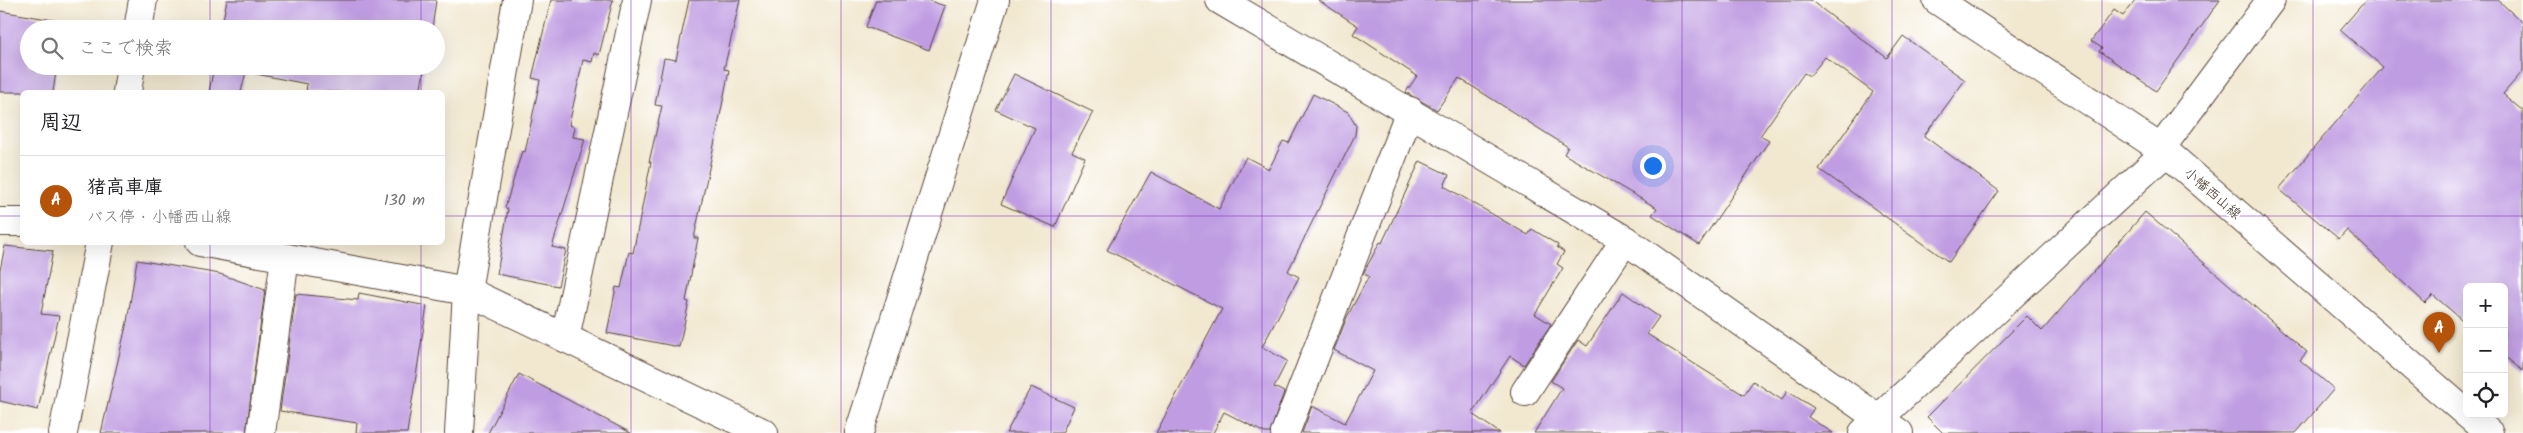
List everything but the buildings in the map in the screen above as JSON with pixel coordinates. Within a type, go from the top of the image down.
[{"type":"street","points":[[140,20],[143,0]]},
{"type":"street","points":[[459,433],[467,291],[517,0]]},
{"type":"street","points":[[565,338],[637,0]]},
{"type":"street","points":[[859,433],[994,0]]},
{"type":"street","points":[[1220,0],[1625,240],[1880,428],[2163,150],[2271,0]]},
{"type":"street","name":"小幡西山線","points":[[1937,0],[2163,150],[2463,411]]},
{"type":"street","points":[[127,90],[130,75]]},
{"type":"street","points":[[1285,433],[1410,111]]},
{"type":"street","points":[[0,222],[20,222]]},
{"type":"street","points":[[1525,392],[1625,240]]},
{"type":"street","points":[[63,433],[99,245]]},
{"type":"street","points":[[216,245],[467,291],[764,433]]},
{"type":"street","points":[[261,433],[285,258]]},
{"type":"street","name":"小幡西山線","points":[[2472,418],[2489,433]]},
{"type":"place","name":"猪高車庫","points":[[2439,353]]}]
